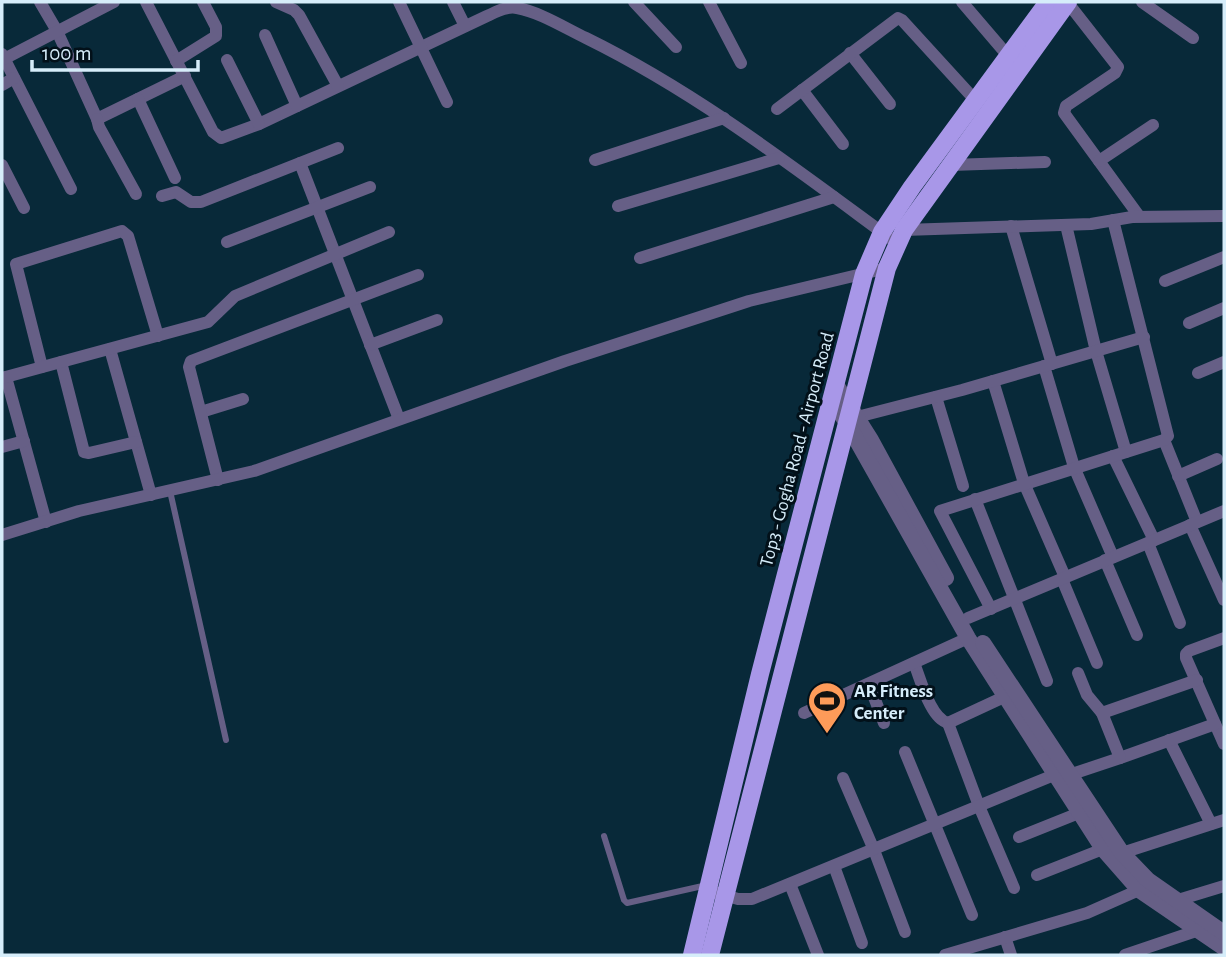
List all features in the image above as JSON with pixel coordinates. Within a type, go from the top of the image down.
[{"type":"main road","name":"Top3 - Gogha Road - Airport Road","points":[[692,955],[713,890],[833,391],[864,274],[882,232],[912,187],[1048,2]]},
{"type":"main road","points":[[710,955],[713,890],[852,416],[887,268],[901,237],[1068,2]]},
{"type":"street","points":[[40,2],[57,31],[99,128],[136,194]]},
{"type":"street","points":[[71,188],[3,56],[57,31],[94,6],[114,2]]},
{"type":"street","points":[[146,2],[217,136],[227,138],[465,26],[501,5],[536,15],[625,58],[724,118],[882,232],[901,237],[1011,226],[1066,225],[1139,216],[1224,216]]},
{"type":"street","points":[[177,61],[216,36],[216,27],[203,2]]},
{"type":"street","points":[[276,2],[299,15],[338,86]]},
{"type":"street","points":[[399,2],[447,102]]},
{"type":"street","points":[[453,2],[465,26]]},
{"type":"street","points":[[634,2],[676,47]]},
{"type":"street","points":[[709,2],[741,63]]},
{"type":"street","points":[[962,2],[1009,57]]},
{"type":"street","points":[[1068,2],[1118,67],[1115,73],[1063,110],[1139,216]]},
{"type":"street","points":[[1142,2],[1193,38]]},
{"type":"street","points":[[778,109],[898,18],[976,101]]},
{"type":"street","points":[[265,35],[297,106]]},
{"type":"street","points":[[850,53],[890,104]]},
{"type":"street","points":[[227,60],[259,124]]},
{"type":"street","points":[[97,119],[185,76]]},
{"type":"street","points":[[2,85],[14,78]]},
{"type":"street","points":[[802,90],[843,144]]},
{"type":"street","points":[[138,99],[175,178]]},
{"type":"street","points":[[596,160],[724,118]]},
{"type":"street","points":[[1099,162],[1153,125]]},
{"type":"street","points":[[162,196],[176,192],[191,202],[201,202],[338,148]]},
{"type":"street","points":[[618,206],[779,158]]},
{"type":"street","points":[[950,165],[1045,162]]},
{"type":"street","points":[[300,163],[399,419]]},
{"type":"street","points":[[2,164],[24,208]]},
{"type":"street","points":[[227,242],[370,187]]},
{"type":"street","points":[[640,258],[834,197]]},
{"type":"street","points":[[991,609],[940,511],[1164,440],[1168,436],[1113,220]]},
{"type":"street","points":[[1066,225],[1119,454],[1180,623]]},
{"type":"street","points":[[1011,226],[1074,467],[1137,635]]},
{"type":"street","points":[[42,367],[16,264],[122,231],[128,236],[158,336]]},
{"type":"street","points":[[46,522],[4,377],[208,322],[235,296],[389,232]]},
{"type":"street","points":[[1165,281],[1224,257]]},
{"type":"street","points":[[2,535],[79,512],[254,471],[565,361],[749,301],[887,268]]},
{"type":"street","points":[[218,480],[189,367],[191,361],[418,275]]},
{"type":"street","points":[[1189,323],[1224,308]]},
{"type":"street","points":[[370,345],[437,320]]},
{"type":"street","points":[[852,416],[936,397],[1144,337]]},
{"type":"street","points":[[110,349],[151,495]]},
{"type":"street","points":[[61,362],[85,452],[136,442]]},
{"type":"street","points":[[1198,373],[1224,362]]},
{"type":"street","points":[[993,381],[1024,483],[1097,663]]},
{"type":"street","points":[[833,391],[852,416],[1062,775],[1079,813],[1103,849],[1139,890],[1224,948]]},
{"type":"street","points":[[936,397],[963,486]]},
{"type":"street","points":[[201,412],[243,399]]},
{"type":"street","points":[[852,416],[968,638],[1004,697],[1122,853],[1144,877],[1224,933]]},
{"type":"street","points":[[1164,440],[1224,600]]},
{"type":"street","points":[[2,447],[24,441]]},
{"type":"street","points":[[1178,476],[1217,458]]},
{"type":"street","points":[[975,499],[1047,681]]},
{"type":"street","points":[[968,618],[1224,512]]},
{"type":"street","points":[[804,713],[968,638]]},
{"type":"street","points":[[1224,638],[1186,654],[1224,744]]},
{"type":"street","points":[[914,663],[934,712],[941,721],[948,723],[1004,697]]},
{"type":"street","points":[[1078,673],[1087,695],[1102,713],[1120,758]]},
{"type":"street","points":[[1102,713],[1197,680]]},
{"type":"street","points":[[869,684],[884,723]]},
{"type":"street","points":[[948,723],[1014,888]]},
{"type":"street","points":[[713,890],[744,900],[752,899],[979,806],[1215,724]]},
{"type":"street","points":[[1169,740],[1211,824]]},
{"type":"street","points":[[905,752],[972,915]]},
{"type":"street","points":[[842,778],[874,850],[905,932]]},
{"type":"street","points":[[1019,837],[1079,813]]},
{"type":"street","points":[[1122,853],[1224,820]]},
{"type":"street","points":[[1037,875],[1103,849]]},
{"type":"street","points":[[834,866],[862,943]]},
{"type":"street","points":[[790,884],[818,955]]},
{"type":"street","points":[[1178,900],[1224,886]]},
{"type":"street","points":[[945,955],[1087,913],[1139,890]]},
{"type":"street","points":[[1125,955],[1196,931]]},
{"type":"street","points":[[1005,937],[1011,955]]},
{"type":"lane","points":[[170,491],[226,740]]},
{"type":"lane","points":[[604,836],[627,903],[713,890]]},
{"type":"place","name":"AR Fitness Center","points":[[827,735]]}]
